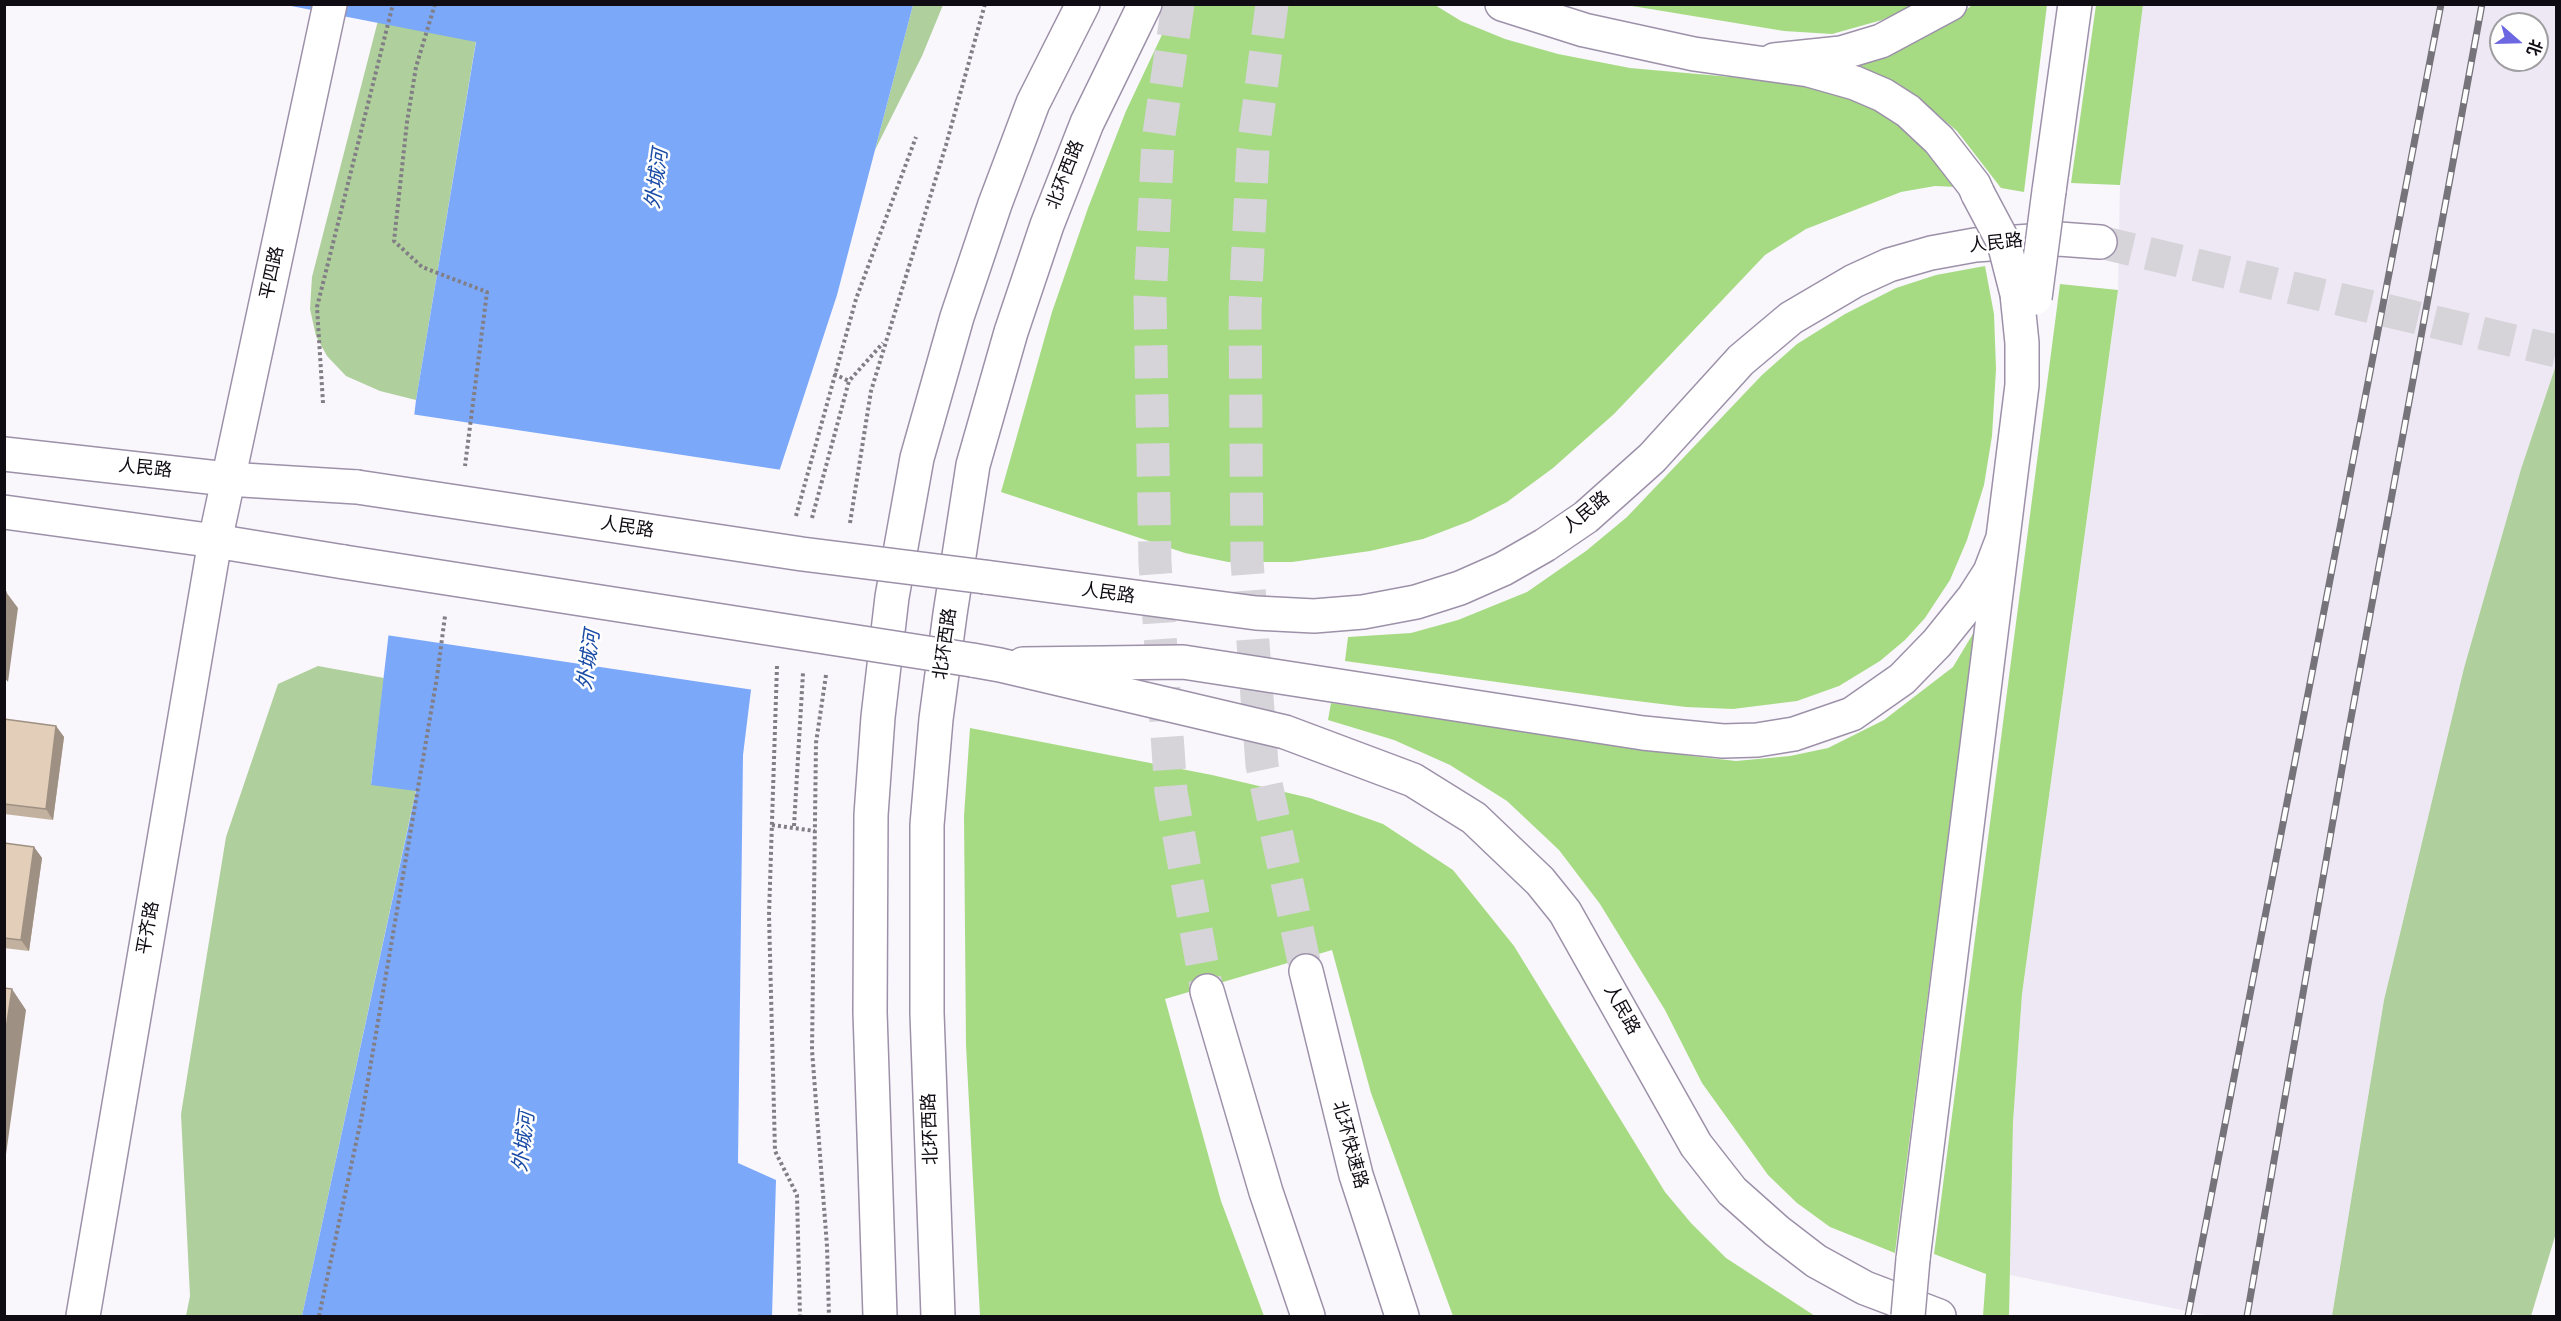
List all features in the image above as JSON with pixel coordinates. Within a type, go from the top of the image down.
[{"type":"main road","name":"平四路","points":[[215,541],[330,4]]},
{"type":"main road","points":[[880,1317],[870,1012],[871,815],[878,717],[892,597],[917,458],[957,317],[995,204],[1033,104],[1083,4]]},
{"type":"main road","name":"北环西路","points":[[938,1317],[927,1013],[927,825],[936,719],[955,579],[973,465],[1011,332],[1047,225],[1087,123],[1145,4]]},
{"type":"main road","points":[[1502,4],[1584,30],[1695,54],[1809,70],[1855,82],[1883,95],[1908,111],[1939,140],[1974,185],[2004,243],[2026,296]]},
{"type":"main road","points":[[1760,62],[1841,53],[1881,41],[1950,4]]},
{"type":"main road","points":[[1908,1317],[1913,1259],[2022,385],[2022,343],[2026,296],[2049,191],[2074,4]]},
{"type":"main road","name":"人民路","points":[[4,454],[227,479],[357,487],[798,539],[985,577],[1256,613],[1314,616],[1363,612],[1416,602],[1460,588],[1503,569],[1545,545],[1586,517],[1652,458],[1712,390],[1750,352],[1791,318],[1854,280],[1889,265],[1931,253],[1975,245],[2059,239],[2100,242]]},
{"type":"main road","name":"人民路","points":[[4,512],[215,541],[986,662],[1285,732],[1413,780],[1474,818],[1540,881],[1565,912],[1696,1145],[1732,1191],[1777,1231],[1816,1261],[1865,1288],[1939,1317]]},
{"type":"main road","points":[[986,662],[1183,662],[1643,733],[1723,741],[1757,740],[1794,734],[1852,714],[1902,679],[1937,643],[1974,597],[1990,572],[2003,538]]},
{"type":"main road","name":"平齐路","points":[[83,1317],[215,541]]},
{"type":"main road","name":"北环快速路","points":[[1306,971],[1356,1175],[1402,1317]]},
{"type":"main road","points":[[1207,991],[1266,1192],[1308,1317]]},
{"type":"path","points":[[323,403],[317,307],[393,4]]},
{"type":"path","points":[[435,4],[414,78],[394,241],[422,267],[487,292],[465,466]]},
{"type":"path","points":[[798,539],[834,374],[856,299],[916,137]]},
{"type":"path","points":[[798,539],[849,381],[886,340]]},
{"type":"path","points":[[834,374],[849,381]]},
{"type":"path","points":[[319,1317],[364,1103],[447,607]]},
{"type":"path","points":[[794,826],[806,633]]},
{"type":"path","points":[[777,665],[769,915],[775,1151],[797,1195],[800,1317]]},
{"type":"path","points":[[772,825],[794,826],[814,831]]},
{"type":"shaded area","points":[[2143,5],[2556,5],[2556,365],[2521,469],[2464,668],[2384,1000],[2332,1316],[2211,1316],[2010,1275],[2013,1122],[2022,994],[2118,291],[2120,185]]},
{"type":"green space","points":[[382,5],[482,5],[416,400],[380,391],[346,376],[327,356],[316,336],[310,309],[312,277]]},
{"type":"green space","points":[[913,5],[943,5],[922,56],[875,150]]},
{"type":"green space","points":[[1176,5],[1435,5],[1461,21],[1505,39],[1558,54],[1630,68],[1821,85],[1886,111],[1924,142],[1958,187],[1935,186],[1901,192],[1806,229],[1765,255],[1614,414],[1553,468],[1507,502],[1470,521],[1423,539],[1370,551],[1292,562],[1228,562],[1185,553],[1001,492],[1052,312],[1088,208],[1126,111]]},
{"type":"green space","points":[[1626,5],[1915,5],[1882,20],[1832,34],[1784,31]]},
{"type":"green space","points":[[1972,5],[2047,5],[2024,192],[2001,188],[1957,131],[1926,105],[1878,75],[1847,63],[1961,14]]},
{"type":"green space","points":[[2096,5],[2143,5],[2120,185],[2071,183]]},
{"type":"green space","points":[[1985,266],[1994,314],[1996,369],[1992,436],[1984,485],[1967,540],[1950,580],[1925,618],[1905,640],[1880,661],[1839,686],[1797,701],[1733,709],[1686,707],[1620,699],[1345,661],[1348,637],[1411,633],[1458,620],[1527,592],[1586,551],[1627,517],[1762,375],[1797,344],[1845,314],[1896,288],[1936,275]]},
{"type":"green space","points":[[2060,284],[2118,290],[2022,994],[2013,1122],[2009,1316],[1983,1316],[1986,1274],[1934,1254]]},
{"type":"green space","points":[[2556,365],[2556,1233],[2531,1316],[2332,1316],[2384,1000],[2464,668],[2521,469]]},
{"type":"green space","points":[[1974,632],[1895,1253],[1830,1227],[1797,1203],[1768,1175],[1702,1083],[1665,1010],[1600,904],[1559,850],[1507,801],[1450,765],[1394,740],[1328,720],[1331,703],[1692,756],[1736,761],[1790,756],[1828,748],[1884,720],[1953,667]]},
{"type":"green space","points":[[318,666],[384,678],[371,784],[416,790],[302,1316],[186,1316],[190,1296],[181,1114],[226,837],[278,684]]},
{"type":"green space","points":[[970,728],[1212,775],[1310,798],[1383,824],[1453,870],[1514,946],[1665,1192],[1691,1223],[1726,1258],[1815,1316],[1453,1316],[1371,1093],[1332,950],[1165,999],[1221,1201],[1264,1316],[980,1316],[966,1045],[964,816]]},
{"type":"water","name":"外城河","points":[[286,5],[913,5],[837,295],[777,478],[743,755],[738,1163],[776,1180],[772,1316],[302,1316],[416,791],[371,785],[416,400],[476,42]]},
{"type":"pier","points":[[411,414],[782,470],[754,690],[386,635]]},
{"type":"building","points":[[4,719],[56,726],[46,809],[4,804]]},
{"type":"building","points":[[4,843],[34,847],[21,940],[4,938]]},
{"type":"building","points":[[4,988],[12,989],[4,1042]]},
{"type":"tunnel","points":[[1178,4],[1158,141],[1150,299],[1155,563],[1171,792],[1207,991]]},
{"type":"tunnel","points":[[1272,4],[1253,150],[1245,309],[1247,561],[1262,765],[1306,971]]},
{"type":"tunnel","points":[[2100,242],[2556,351]]},
{"type":"railway","points":[[2188,1316],[2441,4]]},
{"type":"railway","points":[[2247,1316],[2347,740],[2482,4]]}]
